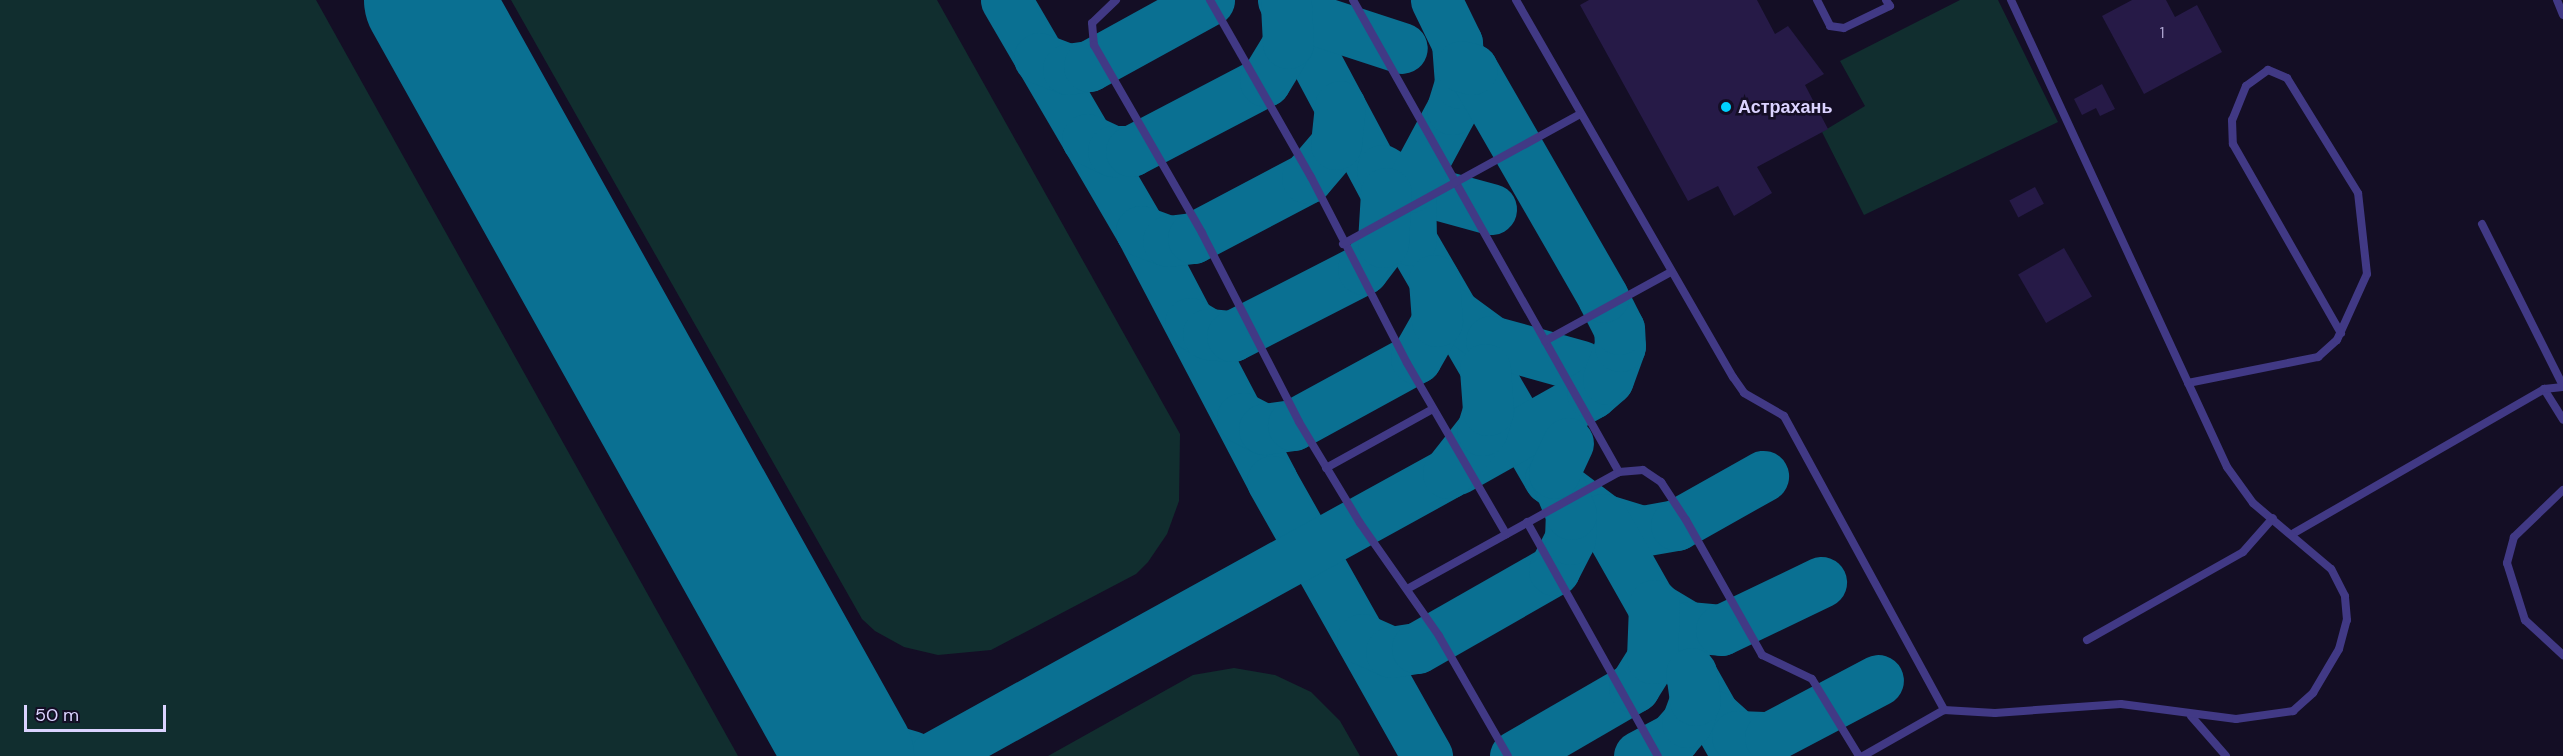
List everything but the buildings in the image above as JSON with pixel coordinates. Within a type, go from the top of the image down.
[{"type":"lane","points":[[1116,0],[1097,15],[1090,37],[1153,142],[1326,468],[1409,588],[1508,756]]},
{"type":"lane","points":[[1210,0],[1311,177],[1343,244],[1433,409],[1506,534]]},
{"type":"lane","points":[[1353,0],[1455,185],[1619,472]]},
{"type":"lane","points":[[1516,0],[1579,114],[1744,393],[1784,416],[1944,710]]},
{"type":"lane","points":[[1817,0],[1830,26],[1844,28],[1890,6],[1886,0]]},
{"type":"lane","points":[[1409,588],[1619,472],[1643,470],[1661,482],[1762,655],[1812,680],[1861,756],[1944,710],[1995,712],[2121,704],[2191,716],[2236,719],[2293,711],[2313,693],[2339,649],[2347,620],[2344,596],[2331,569],[2294,533],[2253,503],[2227,467],[2011,0]]},
{"type":"lane","points":[[2557,0],[2563,15]]},
{"type":"lane","points":[[2188,383],[2302,364],[2324,352],[2341,333],[2367,274],[2362,206],[2332,147],[2287,78],[2268,70],[2246,86],[2232,120],[2233,144],[2341,333]]},
{"type":"lane","points":[[1343,244],[1455,185],[1579,114]]},
{"type":"lane","points":[[2294,533],[2544,389],[2563,387],[2482,224]]},
{"type":"lane","points":[[1545,341],[1671,272]]},
{"type":"lane","points":[[2544,389],[2563,419]]},
{"type":"lane","points":[[1326,468],[1433,409]]},
{"type":"lane","points":[[2563,490],[2514,537],[2507,563],[2525,620],[2549,648],[2563,655]]},
{"type":"lane","points":[[2087,640],[2243,552],[2273,518]]},
{"type":"lane","points":[[1527,522],[1658,756]]},
{"type":"lane","points":[[2191,716],[2226,756]]},
{"type":"green space","points":[[0,0],[316,0],[738,756],[0,756]]},
{"type":"green space","points":[[511,0],[937,0],[1180,434],[1179,501],[1167,534],[1148,562],[1136,574],[991,650],[938,655],[904,647],[875,631],[862,619]]},
{"type":"green space","points":[[1960,0],[1998,0],[2058,122],[1864,215],[1822,132],[1865,106],[1840,61]]},
{"type":"green space","points":[[1234,668],[1275,675],[1311,692],[1340,721],[1360,756],[1048,756],[1193,675]]},
{"type":"taxiway","points":[[1006,0],[1141,231],[1272,481],[1427,756]]},
{"type":"taxiway","points":[[1039,58],[1068,69],[1089,66],[1209,0]]},
{"type":"taxiway","points":[[1283,0],[1411,240],[1549,478]]},
{"type":"taxiway","points":[[1287,0],[1319,21],[1402,48]]},
{"type":"taxiway","points":[[1411,240],[1410,187],[1452,109],[1460,83],[1457,43],[1436,0]]},
{"type":"taxiway","points":[[1087,139],[1113,151],[1131,151],[1265,81],[1288,43],[1286,6]]},
{"type":"taxiway","points":[[1457,469],[1592,393],[1608,379],[1620,346],[1619,329],[1603,297],[1472,69],[1461,66]]},
{"type":"taxiway","points":[[1141,231],[1168,241],[1193,238],[1307,178],[1336,144],[1340,106]]},
{"type":"taxiway","points":[[1382,170],[1410,187],[1491,209]]},
{"type":"taxiway","points":[[1190,323],[1208,334],[1232,336],[1363,269],[1383,242],[1386,193]]},
{"type":"taxiway","points":[[1242,418],[1264,429],[1293,425],[1416,358],[1437,321],[1434,280]]},
{"type":"taxiway","points":[[1453,313],[1491,341],[1581,366]]},
{"type":"taxiway","points":[[935,756],[1448,473],[1482,430],[1488,410],[1485,369]]},
{"type":"taxiway","points":[[1362,639],[1391,652],[1417,648],[1554,570],[1570,539],[1571,514],[1554,473],[1568,443]]},
{"type":"taxiway","points":[[1550,479],[1603,519],[1642,531],[1676,525],[1763,476]]},
{"type":"taxiway","points":[[1603,519],[1737,756]]},
{"type":"taxiway","points":[[1655,607],[1688,627],[1721,630],[1821,582]]},
{"type":"taxiway","points":[[1515,756],[1634,687],[1652,658],[1654,605]]},
{"type":"taxiway","points":[[1639,756],[1674,737],[1687,722],[1695,700],[1691,673]]},
{"type":"taxiway","points":[[1715,716],[1737,736],[1770,737],[1878,680]]},
{"type":"taxiway","points":[[816,695],[860,741],[911,756]]},
{"type":"runway","points":[[428,0],[850,756]]},
{"type":"place","name":"Астрахань","points":[[1726,107]]}]
